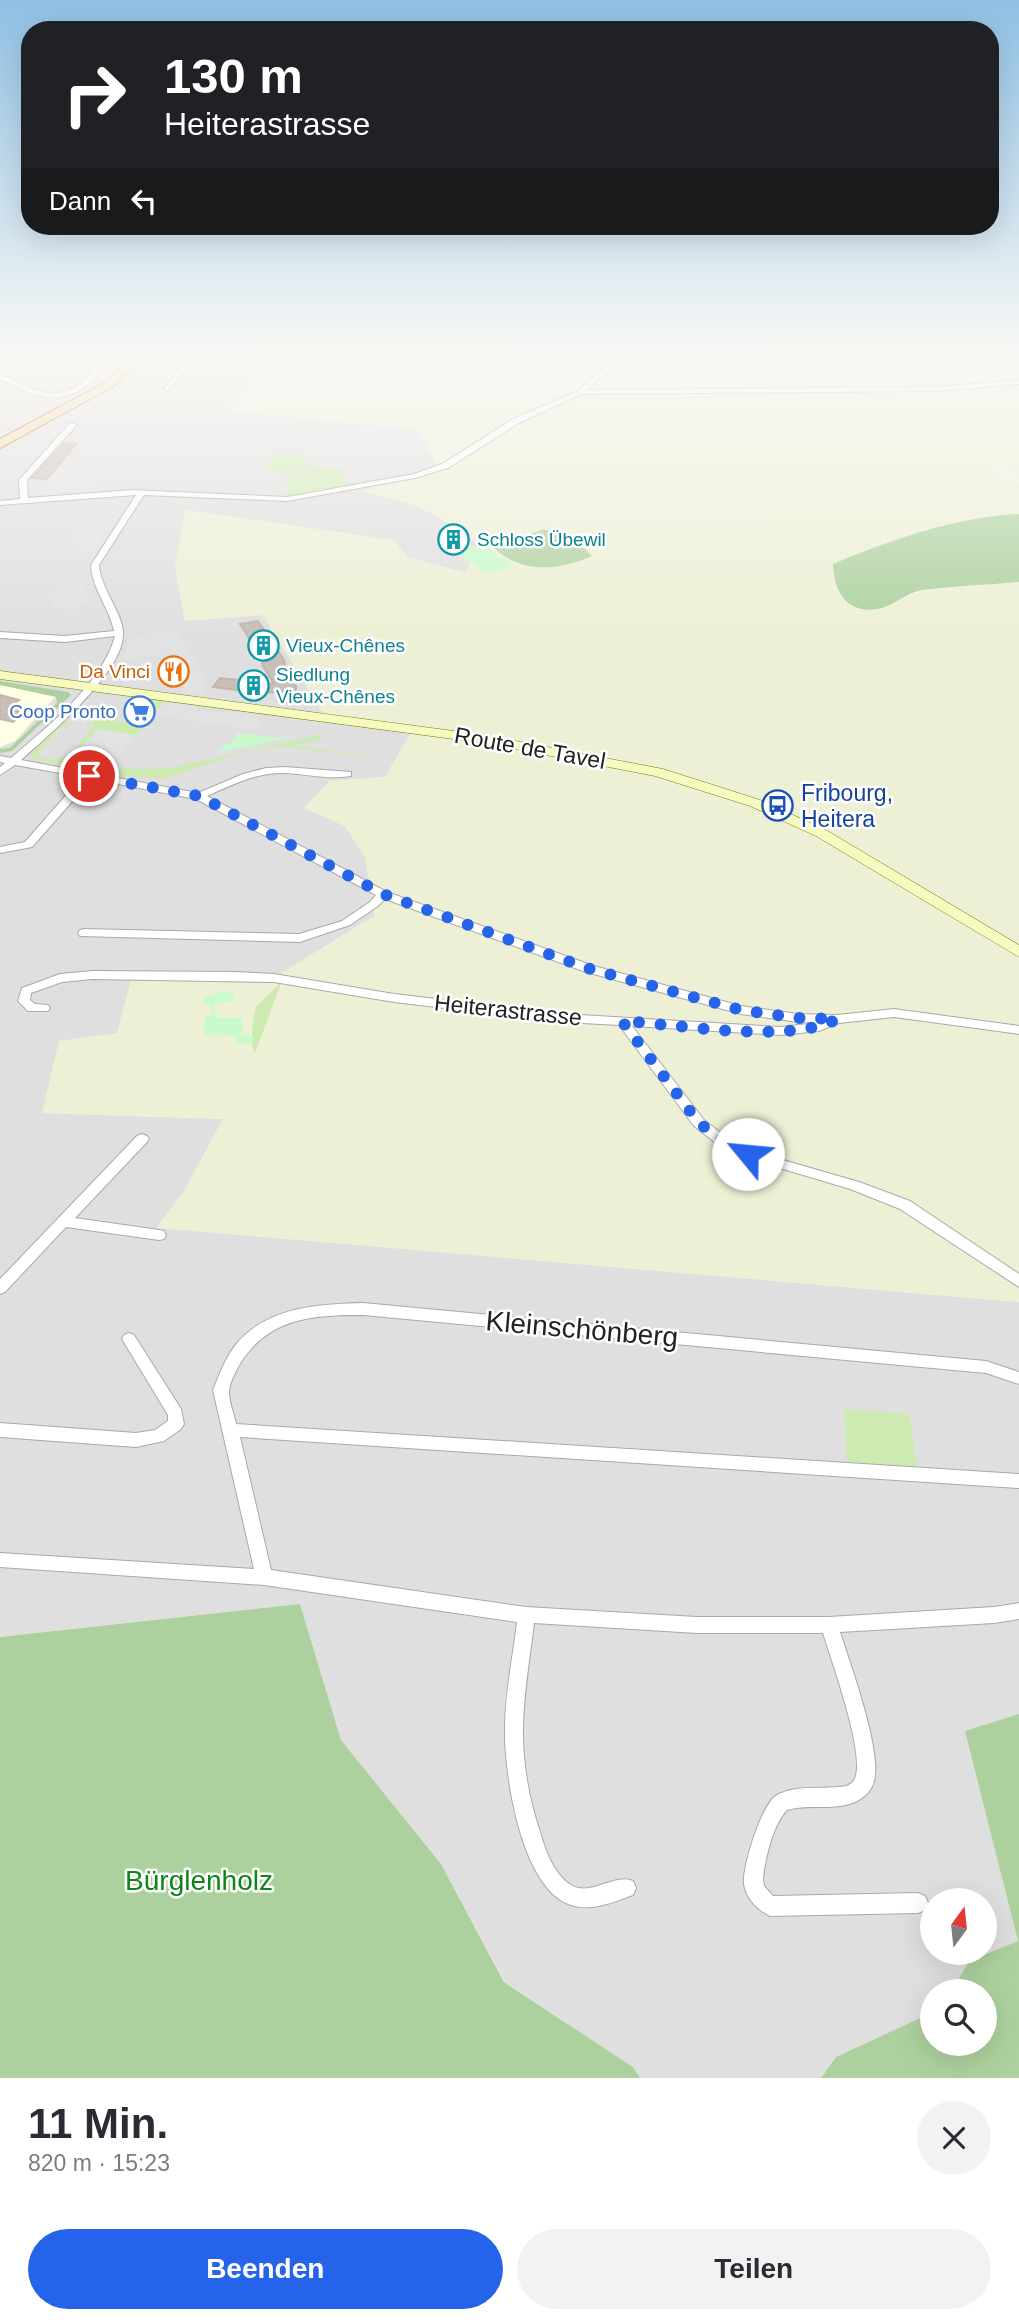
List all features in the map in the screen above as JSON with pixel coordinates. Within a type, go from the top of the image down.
[{"type":"main road","name":"Route de Tavel","points":[[0,675],[484,738],[602,760],[682,779],[755,803],[821,833],[1019,952]]},
{"type":"street","points":[[24,500],[23,480],[54,446]]},
{"type":"street","points":[[0,503],[142,492],[264,499],[303,497],[434,471],[475,446]]},
{"type":"street","points":[[0,772],[90,687],[112,659],[118,634],[98,586],[95,565],[142,492]]},
{"type":"street","points":[[0,635],[65,639],[118,634]]},
{"type":"street","points":[[0,759],[199,796],[383,894],[590,969],[687,997],[770,1015],[837,1019]]},
{"type":"street","points":[[199,796],[261,772],[276,770],[319,776],[347,774]]},
{"type":"street","points":[[0,850],[28,845],[89,776]]},
{"type":"street","points":[[84,933],[300,938],[346,923],[374,904],[383,894]]},
{"type":"street","name":"Heiterastrasse","points":[[44,1008],[32,1008],[24,1002],[26,991],[60,978],[92,975],[274,978],[460,1007],[622,1021],[780,1031],[819,1027],[837,1019],[894,1013],[1019,1030]]},
{"type":"street","points":[[622,1021],[699,1123],[719,1139],[748,1154],[855,1185],[905,1205],[1019,1281]]},
{"type":"street","points":[[0,1288],[142,1139]]},
{"type":"street","points":[[64,1222],[159,1235]]},
{"type":"street","name":"Kleinschönberg","points":[[264,1577],[221,1390],[229,1365],[245,1342],[269,1325],[290,1315],[322,1309],[363,1309],[986,1367],[1019,1378]]},
{"type":"street","points":[[0,1430],[136,1440],[159,1436],[176,1424],[176,1414],[129,1339]]},
{"type":"street","points":[[230,1430],[1019,1481]]},
{"type":"street","points":[[0,1560],[264,1577],[526,1615],[697,1625],[829,1625],[1019,1611]]},
{"type":"street","points":[[526,1615],[514,1742],[527,1827],[544,1868],[563,1892],[582,1898],[626,1888]]},
{"type":"street","points":[[829,1625],[862,1745],[867,1768],[864,1783],[850,1796],[786,1800],[775,1808],[752,1878],[755,1894],[769,1906],[918,1903]]},
{"type":"shaded area","points":[[0,446],[428,446],[440,468],[363,491],[420,507],[479,541],[466,573],[407,557],[393,540],[185,510],[175,567],[185,620],[263,615],[323,713],[322,719],[411,733],[385,777],[330,781],[304,808],[345,826],[365,857],[375,915],[274,978],[117,1033],[43,1113],[223,1119],[183,1193],[157,1227],[1019,1302],[1019,1714],[966,1731],[1018,1941],[998,1949],[998,1888],[920,1888],[920,1965],[967,1965],[959,1979],[920,1979],[920,2018],[836,2057],[821,2078],[640,2078],[633,2067],[505,1982],[441,1864],[341,1740],[300,1604],[0,1637]]},
{"type":"shaded area","points":[[427,446],[1019,446],[1019,478],[1004,470],[987,471],[1019,484],[1019,514],[988,515],[881,544],[833,565],[880,609],[921,591],[1019,582],[1019,944],[836,836],[730,789],[601,754],[323,713],[263,615],[185,621],[175,567],[185,510],[394,540],[407,557],[466,573],[479,542],[420,507],[361,491],[439,468]],"holes":[[[544,529],[585,549],[562,566],[524,567],[496,550],[511,540],[522,539]]]},
{"type":"shaded area","points":[[57,468],[106,471],[90,487],[56,487],[47,480]]},
{"type":"shaded area","points":[[89,522],[112,524],[95,552],[79,551],[73,538]]},
{"type":"shaded area","points":[[80,581],[89,602],[76,610],[54,607],[48,594],[69,582]]},
{"type":"shaded area","points":[[177,630],[202,672],[206,687],[203,696],[186,692],[182,681],[189,679],[179,653],[123,659],[131,637]]},
{"type":"shaded area","points":[[0,685],[58,694],[15,741],[0,747]]},
{"type":"shaded area","points":[[165,701],[199,706],[197,711],[256,713],[253,717],[259,718],[260,723],[254,730],[154,715]]},
{"type":"shaded area","points":[[97,729],[135,735],[114,762],[95,758],[84,763],[72,759]]},
{"type":"shaded area","points":[[411,733],[611,766],[665,779],[763,811],[863,862],[1019,959],[1019,1302],[157,1228],[183,1193],[223,1119],[42,1113],[59,1041],[117,1033],[132,977],[274,978],[375,915],[365,857],[345,826],[304,808],[330,781],[385,777]]},
{"type":"green space","points":[[306,453],[306,466],[344,469],[342,479],[351,486],[285,497],[290,488],[286,484],[294,477],[265,469],[272,455]]},
{"type":"green space","points":[[1019,514],[1019,582],[922,590],[884,607],[867,610],[850,604],[839,591],[833,564],[924,531],[972,519]]},
{"type":"green space","points":[[544,529],[585,549],[592,556],[566,565],[528,566],[504,556],[493,547]]},
{"type":"green space","points":[[483,544],[513,566],[486,574],[456,552]]},
{"type":"green space","points":[[0,681],[68,692],[71,695],[12,751],[0,753],[0,749],[10,748],[57,703],[56,697],[0,685]]},
{"type":"green space","points":[[150,699],[165,701],[132,741],[135,736],[73,759],[101,759],[98,765],[63,766],[31,758],[32,752],[64,721],[71,722],[59,729],[38,753],[41,758],[60,758],[72,752],[94,725],[85,723],[101,719],[136,724],[151,704],[144,702]]},
{"type":"green space","points":[[318,731],[318,736],[322,739],[292,745],[393,761],[279,746],[238,754],[166,778],[114,776],[78,770],[171,768],[315,736]]},
{"type":"green space","points":[[234,732],[278,738],[299,736],[219,752],[225,744],[231,744],[238,734]]},
{"type":"green space","points":[[282,981],[255,1053],[252,1037],[256,1007]]},
{"type":"green space","points":[[220,992],[234,993],[234,1000],[215,1005],[216,1017],[242,1019],[243,1029],[239,1036],[249,1034],[254,1038],[252,1044],[236,1043],[237,1036],[204,1035],[205,1017],[212,1015],[211,1005],[203,1004],[202,999]]},
{"type":"green space","points":[[844,1409],[909,1414],[917,1467],[847,1463]]},
{"type":"green space","name":"Bürglenholz","points":[[300,1604],[341,1740],[441,1864],[504,1982],[633,2067],[640,2078],[0,2078],[0,1637]]},
{"type":"green space","points":[[1019,1714],[1019,2078],[821,2078],[836,2057],[920,2018],[920,2056],[997,2056],[997,1979],[959,1979],[967,1965],[998,1965],[998,1949],[1018,1941],[965,1731]]},
{"type":"building","points":[[61,446],[74,446],[47,479],[32,478]]},
{"type":"building","points":[[258,621],[284,660],[289,682],[296,686],[296,691],[260,693],[213,687],[220,678],[274,684],[240,624]]},
{"type":"building","points":[[0,695],[19,700],[8,708],[25,713],[13,722],[0,719]]},
{"type":"place","name":"Schloss Übewil","points":[[454,539]]},
{"type":"place","name":"Vieux-Chênes","points":[[263,645]]},
{"type":"place","name":"Da Vinci","points":[[173,671]]},
{"type":"place","name":"Siedlung Vieux-Chênes","points":[[253,685]]},
{"type":"place","name":"Coop Pronto","points":[[139,711]]},
{"type":"place","name":"Fribourg, Heitera","points":[[778,806]]},
{"type":"route","points":[[89,776],[153,785],[199,796],[328,862],[383,894],[590,969],[741,1010],[798,1018],[837,1019],[819,1027],[780,1031],[622,1021],[648,1059],[699,1123],[726,1144],[748,1154]]}]
